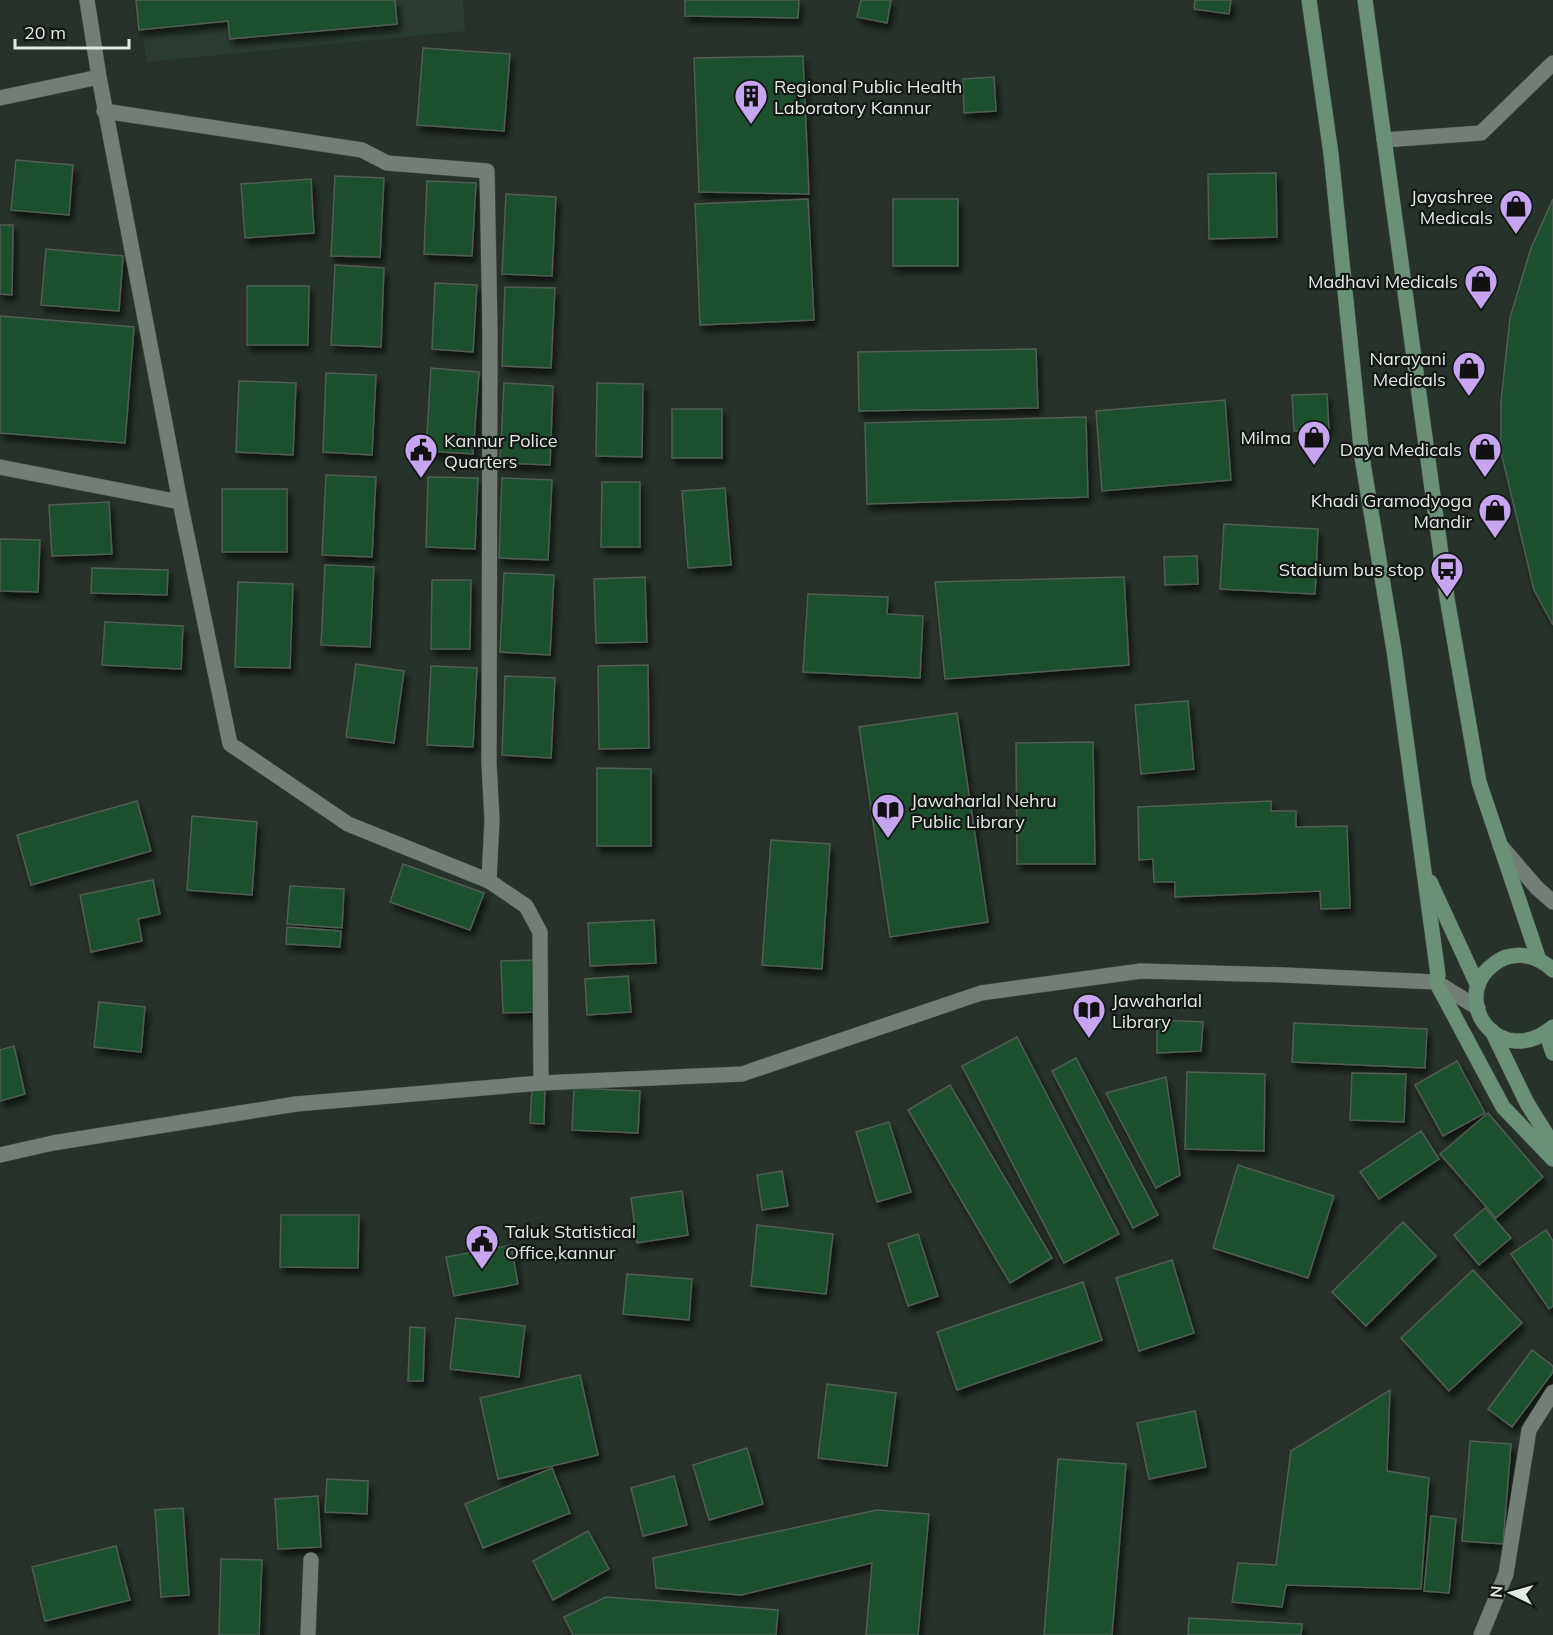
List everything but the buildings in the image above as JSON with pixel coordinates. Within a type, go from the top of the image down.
[{"type":"main road","points":[[1309,0],[1331,154],[1362,456],[1394,650],[1438,975],[1436,982],[1503,1107],[1553,1159]]},
{"type":"main road","points":[[1365,0],[1447,598],[1479,782],[1500,845],[1549,967]]},
{"type":"main road","points":[[1423,868],[1478,986],[1478,1008],[1488,1028],[1499,1037],[1514,1042],[1528,1041],[1550,1030],[1553,1053]]},
{"type":"main road","points":[[1478,986],[1485,973],[1495,962],[1507,956],[1521,954],[1549,967]]},
{"type":"main road","points":[[1492,1031],[1527,1102],[1553,1144]]},
{"type":"street","points":[[87,0],[104,111],[230,744],[348,824],[489,881],[526,906],[540,932],[542,1083]]},
{"type":"street","points":[[1384,140],[1481,133],[1553,63]]},
{"type":"street","points":[[0,98],[99,77]]},
{"type":"street","points":[[104,111],[362,150],[387,162],[487,171],[490,332],[489,763],[492,820],[489,881]]},
{"type":"street","points":[[0,467],[180,502]]},
{"type":"street","points":[[1500,845],[1537,888],[1553,902]]},
{"type":"street","points":[[0,1155],[53,1143],[296,1104],[542,1083],[742,1074],[981,993],[1141,971],[1436,982],[1478,1008]]},
{"type":"street","points":[[1481,1635],[1506,1574],[1529,1430],[1553,1392]]},
{"type":"street","points":[[308,1635],[311,1560]]},
{"type":"shaded area","points":[[137,0],[463,0],[465,31],[147,62]]},
{"type":"place","name":"Regional Public Health Laboratory Kannur","points":[[751,125]]},
{"type":"place","name":"Jayashree Medicals","points":[[1516,235]]},
{"type":"place","name":"Madhavi Medicals","points":[[1481,310]]},
{"type":"place","name":"Narayani Medicals","points":[[1469,397]]},
{"type":"place","name":"Milma","points":[[1314,466]]},
{"type":"place","name":"Daya Medicals","points":[[1485,478]]},
{"type":"place","name":"Kannur Police Quarters","points":[[421,479]]},
{"type":"place","name":"Khadi Gramodyoga Mandir","points":[[1495,539]]},
{"type":"place","name":"Stadium bus stop","points":[[1447,598]]},
{"type":"place","name":"Jawaharlal Nehru Public Library","points":[[888,839]]},
{"type":"place","name":"Jawaharlal Library","points":[[1089,1039]]},
{"type":"place","name":"Taluk Statistical Office,kannur","points":[[482,1270]]}]
